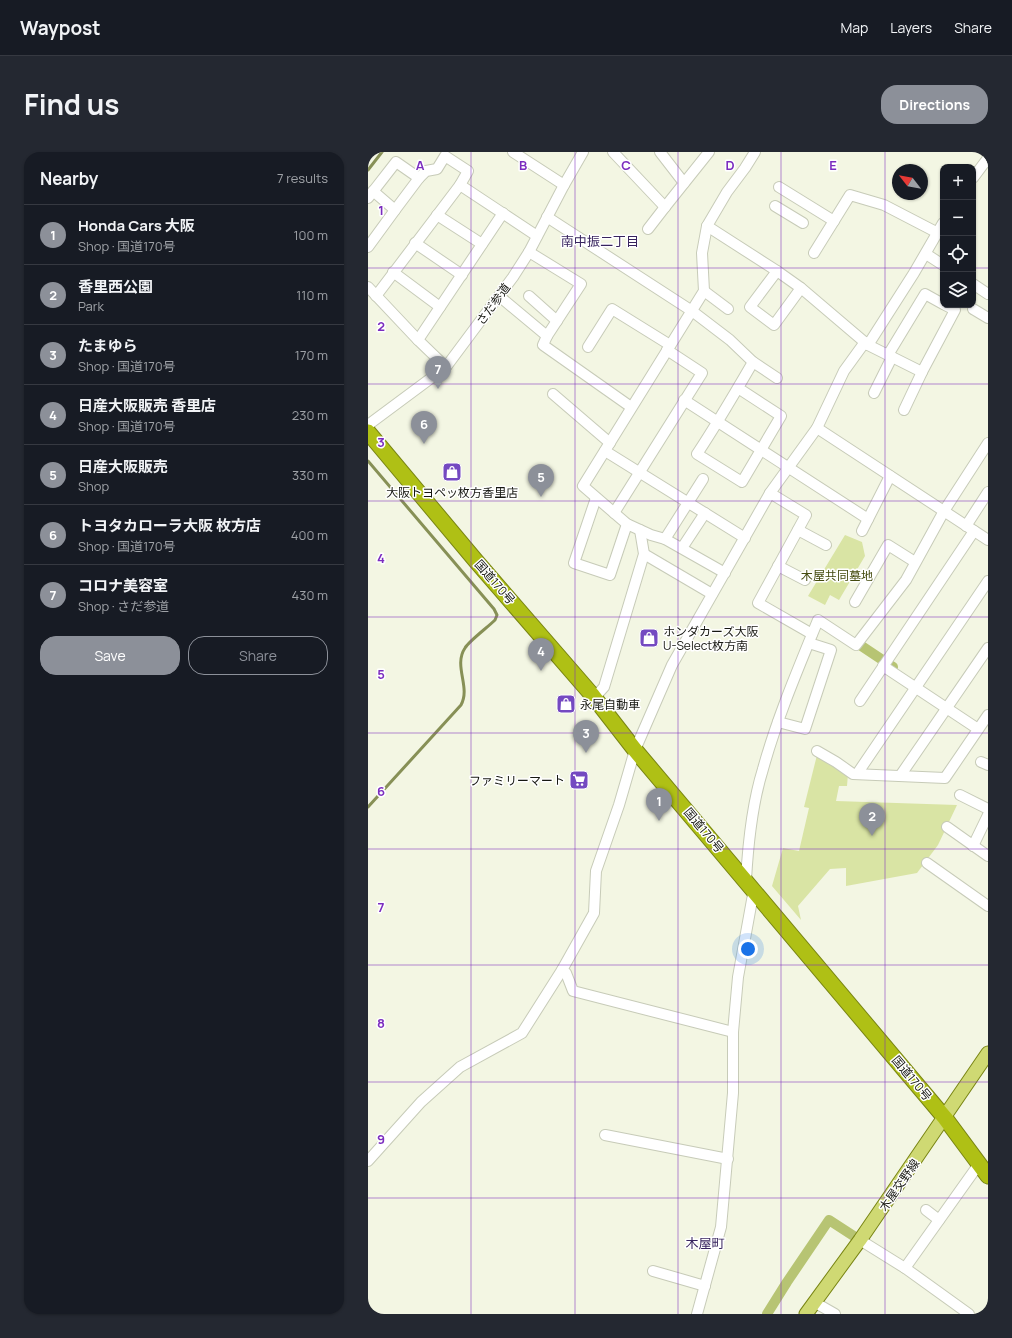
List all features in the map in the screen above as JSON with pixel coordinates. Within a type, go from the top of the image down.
[{"type":"highway","name":"国道170号","points":[[368,432],[476,561],[594,697],[636,750],[944,1118],[988,1176]]},
{"type":"main road","name":"木屋交野線","points":[[806,1314],[860,1240],[988,1053]]},
{"type":"street","points":[[513,152],[564,185]]},
{"type":"street","name":"さだ参道","points":[[368,425],[446,367],[513,277],[529,252],[583,152]]},
{"type":"street","points":[[613,152],[665,207]]},
{"type":"street","points":[[660,152],[684,183]]},
{"type":"street","points":[[648,229],[709,152]]},
{"type":"street","points":[[725,573],[665,538],[651,535],[626,524],[583,486],[704,291],[702,253],[707,226],[726,192],[745,168],[755,152]]},
{"type":"street","points":[[368,247],[419,178],[426,171],[437,169],[445,154],[468,171],[460,185],[376,296]]},
{"type":"street","points":[[976,174],[988,158]]},
{"type":"street","points":[[395,210],[370,194],[396,162],[419,178]]},
{"type":"street","points":[[460,185],[537,236]]},
{"type":"street","points":[[779,187],[834,221]]},
{"type":"street","points":[[814,253],[850,195],[884,205],[938,233]]},
{"type":"street","points":[[785,212],[794,196]]},
{"type":"street","points":[[776,206],[803,223]]},
{"type":"street","points":[[418,340],[503,213]]},
{"type":"street","points":[[437,215],[482,244]]},
{"type":"street","points":[[548,217],[692,311],[730,340],[753,362],[777,378]]},
{"type":"street","points":[[707,226],[777,270],[801,288],[866,344],[922,372]]},
{"type":"street","points":[[368,1161],[421,1102],[460,1067],[522,1032],[562,970],[594,913],[596,871],[636,750],[672,665],[770,493],[817,428],[844,371],[866,344],[926,254],[940,229]]},
{"type":"street","points":[[415,243],[462,275]]},
{"type":"street","points":[[529,252],[581,284],[543,345],[632,407]]},
{"type":"street","points":[[926,254],[940,263]]},
{"type":"street","points":[[777,270],[750,307],[774,326],[801,288]]},
{"type":"street","points":[[393,272],[440,307]]},
{"type":"street","points":[[976,286],[988,294]]},
{"type":"street","points":[[368,287],[446,367]]},
{"type":"street","points":[[704,291],[728,309]]},
{"type":"street","points":[[874,393],[890,356],[925,294],[940,302]]},
{"type":"street","points":[[499,296],[548,336]]},
{"type":"street","points":[[529,296],[557,321]]},
{"type":"street","points":[[904,410],[922,372],[955,310],[951,308]]},
{"type":"street","points":[[588,346],[612,309],[702,372],[614,513]]},
{"type":"street","points":[[973,309],[988,318]]},
{"type":"street","points":[[738,388],[782,416],[742,482],[698,454],[753,362]]},
{"type":"street","points":[[553,394],[608,447],[639,473],[745,538]]},
{"type":"street","points":[[684,400],[868,519]]},
{"type":"street","points":[[817,428],[988,540]]},
{"type":"street","points":[[697,1314],[721,1227],[734,1093],[733,1032],[738,977],[750,885],[748,847],[762,770],[778,722],[818,620],[856,645],[906,580],[944,511],[988,443]]},
{"type":"street","points":[[862,532],[890,476]]},
{"type":"street","points":[[665,538],[703,479]]},
{"type":"street","points":[[860,701],[970,528],[988,492]]},
{"type":"street","points":[[770,493],[806,515],[758,603],[810,639],[831,650],[805,729],[778,722]]},
{"type":"street","points":[[596,498],[574,563],[610,576],[626,524]]},
{"type":"street","points":[[682,548],[705,513]]},
{"type":"street","points":[[594,697],[604,687],[644,554],[640,530]]},
{"type":"street","points":[[798,530],[826,545]]},
{"type":"street","points":[[855,602],[888,545],[915,562]]},
{"type":"street","points":[[644,554],[712,594]]},
{"type":"street","points":[[778,566],[805,580]]},
{"type":"street","points":[[857,774],[988,581]]},
{"type":"street","points":[[900,776],[988,648]]},
{"type":"street","points":[[883,666],[946,709],[982,729]]},
{"type":"street","points":[[816,751],[836,762],[853,774],[944,778],[982,729],[988,715]]},
{"type":"street","points":[[960,795],[988,815],[973,846]]},
{"type":"street","points":[[947,827],[988,856]]},
{"type":"street","points":[[927,863],[988,906]]},
{"type":"street","points":[[562,970],[566,973],[573,991],[733,1032]]},
{"type":"street","points":[[605,1134],[728,1159]]},
{"type":"street","points":[[905,1268],[979,1164]]},
{"type":"street","points":[[926,1210],[939,1220]]},
{"type":"street","points":[[860,1240],[905,1268],[969,1314]]},
{"type":"street","points":[[653,1271],[705,1286]]},
{"type":"street","points":[[814,1302],[835,1314]]},
{"type":"green space","name":"木屋共同墓地","points":[[845,535],[862,542],[865,556],[839,600],[830,595],[825,605],[808,596]]},
{"type":"green space","points":[[817,755],[848,774],[847,786],[839,786],[836,801],[957,805],[938,845],[917,873],[846,886],[846,868],[830,869],[798,906],[801,920],[772,886],[783,848],[799,851],[809,808],[804,807]]},
{"type":"waterway","points":[[368,170],[382,152]]},
{"type":"waterway","points":[[368,461],[494,609],[497,615],[495,620],[467,645],[462,655],[461,669],[464,698],[461,705],[368,807]]},
{"type":"waterway","points":[[860,645],[893,667]]},
{"type":"waterway","points":[[767,1314],[829,1220],[866,1244]]},
{"type":"place","name":"コロナ美容室","points":[[438,389]]},
{"type":"place","name":"トヨタカローラ大阪 枚方店","points":[[424,444]]},
{"type":"place","name":"大阪トヨペッ枚方香里店","points":[[452,472]]},
{"type":"place","name":"日産大阪販売","points":[[541,497]]},
{"type":"place","name":"ホンダカーズ大阪 U-Select枚方南","points":[[649,638]]},
{"type":"place","name":"日産大阪販売 香里店","points":[[541,671]]},
{"type":"place","name":"永尾自動車","points":[[566,704]]},
{"type":"place","name":"たまゆら","points":[[586,753]]},
{"type":"place","name":"ファミリーマート","points":[[579,780]]},
{"type":"place","name":"Honda Cars 大阪","points":[[659,821]]},
{"type":"place","name":"香里西公園","points":[[872,836]]},
{"type":"district","name":"南中振二丁目","points":[[600,241]]},
{"type":"district","name":"木屋町","points":[[705,1243]]}]
